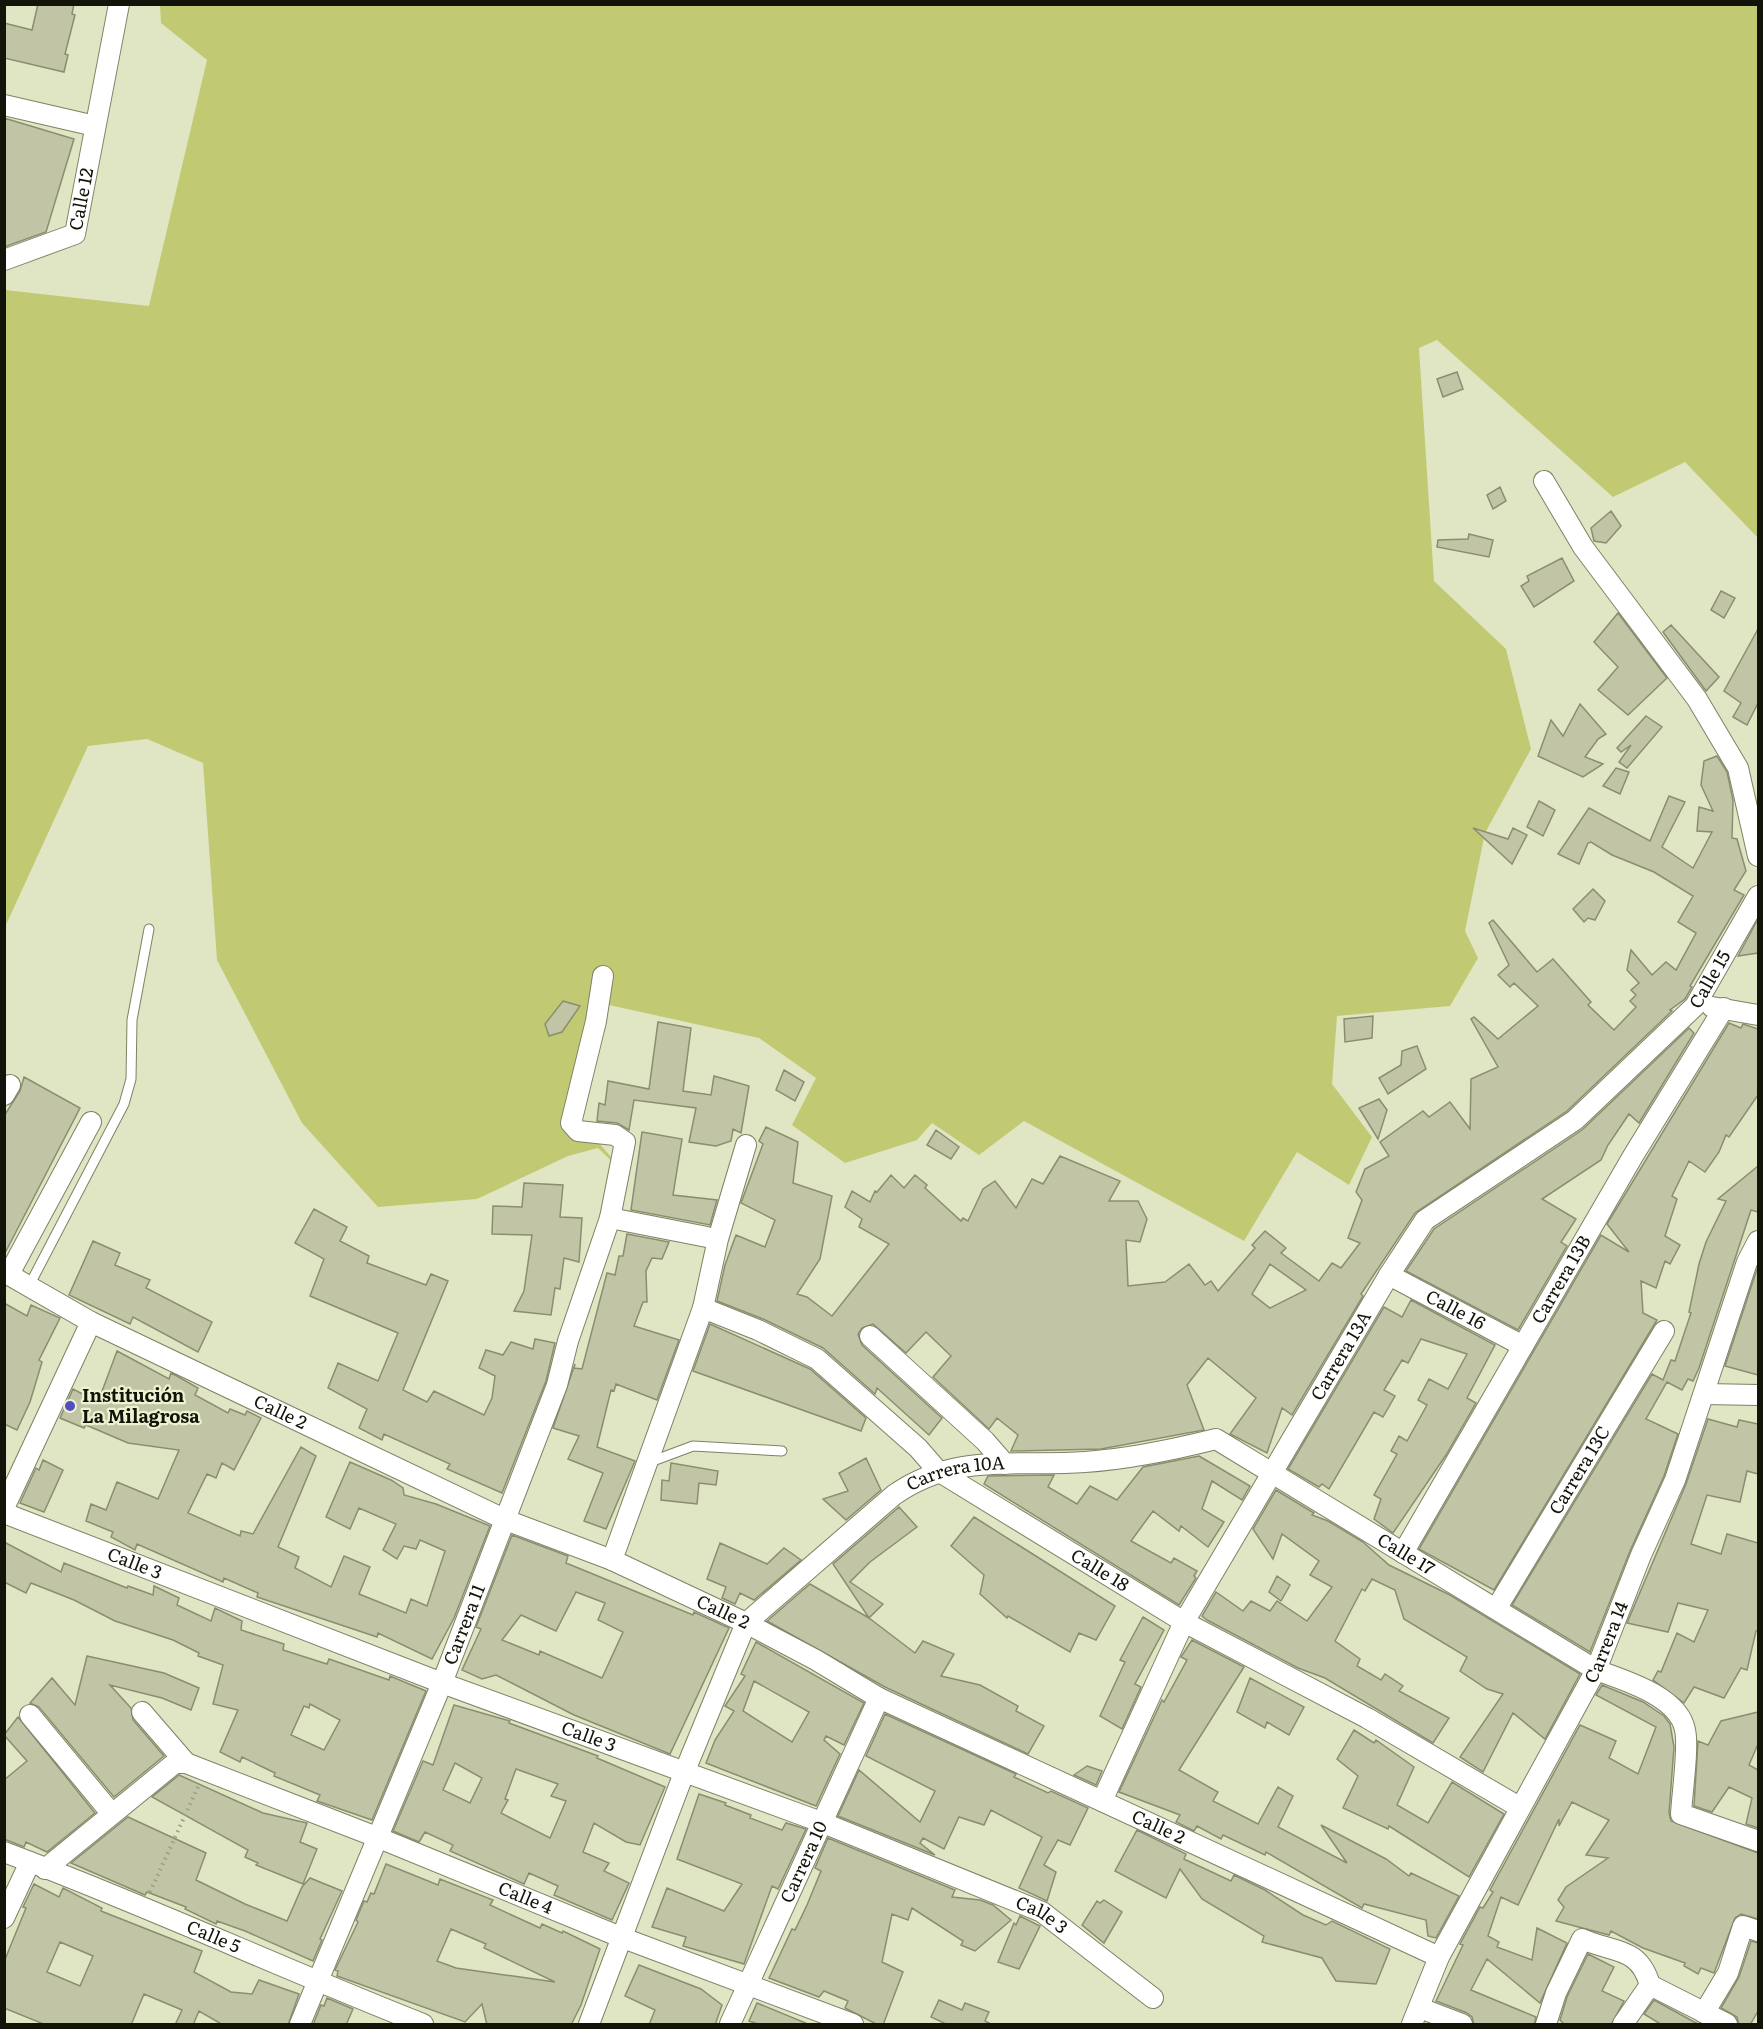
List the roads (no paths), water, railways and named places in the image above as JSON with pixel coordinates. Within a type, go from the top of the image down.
[{"type":"street","name":"Calle 12","points":[[4,260],[75,234],[119,4]]},
{"type":"street","points":[[4,105],[95,126]]},
{"type":"street","points":[[1544,481],[1583,547],[1696,699],[1738,768],[1758,856]]},
{"type":"street","name":"Calle 15","points":[[1758,896],[1695,1006],[1724,1008],[1758,1015]]},
{"type":"street","name":"Carrera 11","points":[[300,2025],[379,1838],[507,1520],[557,1385],[568,1341],[610,1218],[625,1142],[615,1135],[578,1131],[571,1122],[596,1021],[603,976]]},
{"type":"street","name":"Carrera 13A","points":[[1102,1802],[1184,1622],[1389,1275],[1425,1220],[1575,1120],[1695,1006]]},
{"type":"street","name":"Carrera 13B","points":[[1403,1553],[1633,1156],[1724,1008]]},
{"type":"street","points":[[7,1273],[91,1122]]},
{"type":"street","points":[[612,1560],[703,1308],[718,1239],[746,1145]]},
{"type":"street","points":[[610,1218],[707,1237]]},
{"type":"street","name":"Carrera 14","points":[[1416,2016],[1439,1957],[1596,1670],[1641,1555],[1675,1480],[1747,1262],[1758,1241]]},
{"type":"street","name":"Calle 2","points":[[7,1273],[91,1322],[507,1520],[612,1560],[746,1623],[816,1660],[879,1698],[1439,1957]]},
{"type":"street","name":"Calle 16","points":[[1389,1275],[1523,1346]]},
{"type":"street","name":"Calle 18","points":[[703,1308],[758,1330],[818,1359],[918,1449],[938,1471],[1184,1622],[1367,1718],[1519,1808]]},
{"type":"street","points":[[4,1510],[91,1322]]},
{"type":"street","name":"Carrera 13C","points":[[1496,1609],[1664,1331]]},
{"type":"street","points":[[870,1336],[985,1441],[1005,1464]]},
{"type":"street","points":[[1705,1394],[1758,1395]]},
{"type":"street","name":"Calle 17","points":[[1216,1439],[1596,1670],[1646,1689],[1676,1711],[1685,1730],[1681,1814],[1758,1841]]},
{"type":"street","name":"Carrera 10A","points":[[746,1623],[894,1495],[916,1479],[938,1471],[1005,1464],[1083,1462],[1146,1456],[1216,1439]]},
{"type":"street","name":"Calle 3","points":[[4,1510],[442,1683],[821,1822],[1042,1912],[1153,1998]]},
{"type":"street","points":[[589,2025],[684,1773],[746,1623]]},
{"type":"street","name":"Carrera 10","points":[[730,2025],[879,1698]]},
{"type":"street","points":[[142,1712],[195,1772]]},
{"type":"street","points":[[30,1715],[112,1815]]},
{"type":"street","points":[[4,1918],[38,1865],[112,1815],[175,1763],[195,1772]]},
{"type":"street","name":"Calle 4","points":[[195,1772],[379,1838],[623,1938],[853,2025]]},
{"type":"street","name":"Calle 5","points":[[4,1852],[144,1906],[318,1983],[423,2025]]},
{"type":"street","points":[[1704,2013],[1728,1973],[1743,1926],[1758,1930]]},
{"type":"street","points":[[1546,2025],[1556,1993],[1582,1940],[1634,1957],[1645,1968],[1650,1985],[1726,2025]]},
{"type":"street","points":[[1623,2025],[1650,1985]]},
{"type":"street","points":[[1416,2016],[1462,2025]]},
{"type":"lane","points":[[29,1286],[124,1104],[131,1079],[132,1020],[149,929]]},
{"type":"lane","points":[[648,1463],[693,1446],[782,1451]]},
{"type":"place","name":"Institución La Milagrosa","points":[[70,1406]]}]
